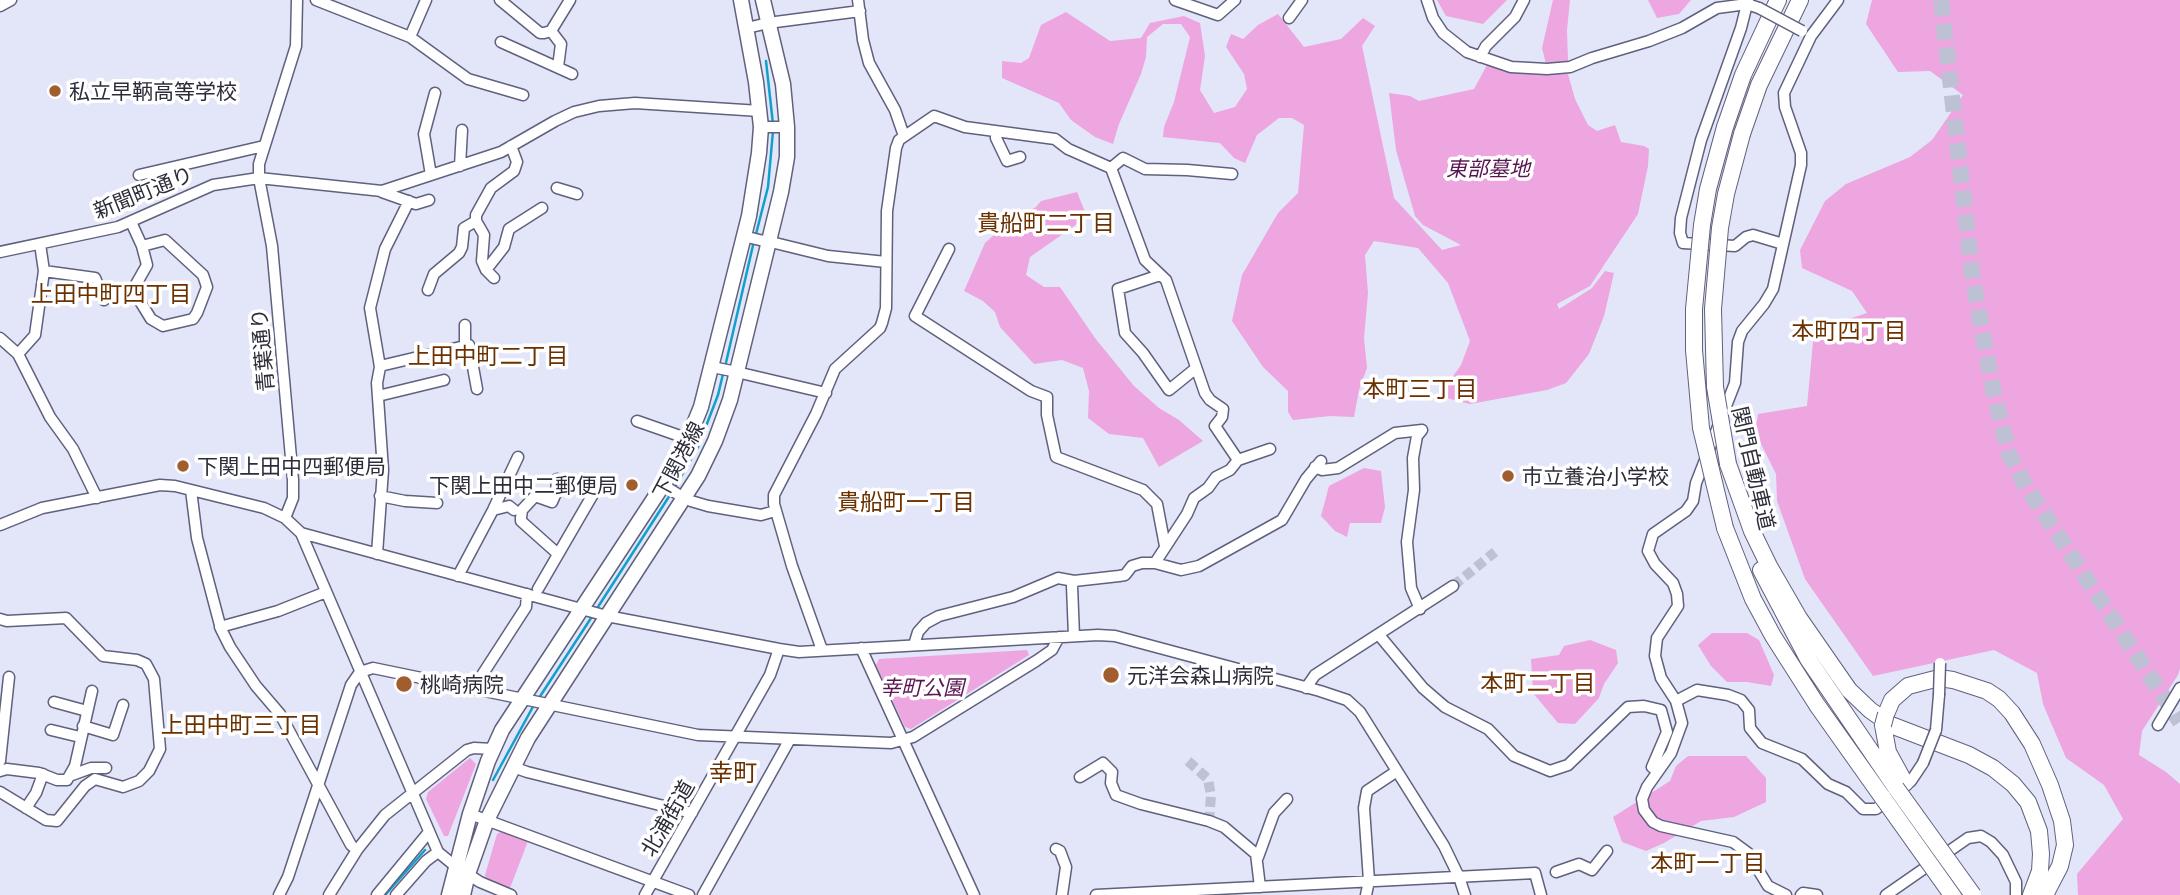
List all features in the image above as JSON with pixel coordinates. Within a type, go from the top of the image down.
[{"type":"highway","name":"関門自動車道","points":[[1778,0],[1743,75],[1725,127],[1702,225],[1694,309],[1694,350],[1701,428],[1725,528],[1749,590],[1773,636],[1816,705],[1895,790]]},
{"type":"highway","name":"関門自動車道","points":[[1800,0],[1759,85],[1742,134],[1724,205],[1713,309],[1715,387],[1728,464],[1748,536],[1770,589],[1822,680],[1895,790],[1952,895]]},
{"type":"highway","points":[[1728,464],[1752,531],[1769,566],[1800,618],[1849,690],[1891,725],[1969,755],[1993,768],[2013,784],[2028,802],[2039,831],[2041,855],[2040,870],[2031,895]]},
{"type":"highway","points":[[1972,893],[1953,857],[1895,790],[1885,744],[1884,720],[1892,700],[1908,686],[1939,678],[1987,691],[1999,699],[2012,713],[2032,744],[2062,821],[2065,845],[2060,866],[2045,895]]},
{"type":"main road","name":"下関港線","points":[[463,895],[461,870],[470,814],[502,730],[595,613],[715,441],[737,372],[785,169],[773,127],[760,111],[741,0]]},
{"type":"main road","name":"下関港線","points":[[449,895],[595,613],[677,493],[688,439],[715,367],[757,176],[773,127],[781,73],[763,0]]},
{"type":"street","points":[[0,6],[11,0]]},
{"type":"street","name":"青葉通り","points":[[285,518],[293,498],[293,480],[272,246],[259,178],[259,164],[291,69],[296,46],[297,0]]},
{"type":"street","points":[[316,0],[410,37],[468,79],[523,95]]},
{"type":"street","points":[[410,37],[426,0]]},
{"type":"street","points":[[506,2],[540,33],[551,31],[570,0]]},
{"type":"street","points":[[1175,0],[1218,15],[1235,0]]},
{"type":"street","points":[[1291,9],[1302,0]]},
{"type":"street","points":[[1427,0],[1433,18],[1447,37],[1480,57],[1511,67],[1570,67],[1671,32],[1717,8],[1747,2],[1806,34]]},
{"type":"street","points":[[1480,57],[1486,46],[1514,17],[1524,0]]},
{"type":"street","points":[[1786,895],[1768,886],[1748,853],[1733,842],[1661,826],[1653,822],[1644,810],[1642,801],[1647,787],[1657,771],[1663,768],[1682,729],[1680,712],[1661,678],[1654,650],[1660,631],[1676,613],[1677,594],[1673,583],[1648,551],[1657,531],[1681,516],[1693,501],[1696,483],[1735,383],[1738,342],[1742,331],[1773,289],[1797,185],[1801,153],[1785,107],[1784,93],[1806,34],[1838,0]]},
{"type":"street","points":[[1747,2],[1741,28],[1701,140],[1681,218],[1680,233],[1683,243],[1735,246],[1753,235],[1783,244]]},
{"type":"street","points":[[747,28],[859,5],[869,63],[895,110],[904,136]]},
{"type":"street","points":[[551,31],[561,44],[558,66]]},
{"type":"street","points":[[501,42],[572,74]]},
{"type":"street","points":[[431,175],[424,134],[435,93]]},
{"type":"street","points":[[382,191],[511,146],[574,112],[612,104],[635,103],[760,111]]},
{"type":"street","points":[[822,650],[792,566],[775,510],[774,495],[840,363],[880,328],[886,308],[890,183],[896,148],[899,140],[934,116],[957,125],[1055,139],[1068,149],[1111,168],[1144,260],[1166,280],[1195,369],[1210,400],[1223,409],[1222,417],[1214,426],[1238,460]]},
{"type":"street","points":[[460,166],[462,130]]},
{"type":"street","points":[[996,132],[996,138],[1007,161],[1020,157]]},
{"type":"street","points":[[139,175],[264,146]]},
{"type":"street","points":[[511,146],[517,162],[514,171],[491,188],[476,215],[476,221],[484,235],[482,261],[490,274],[504,247],[509,229],[542,208]]},
{"type":"street","points":[[1111,168],[1123,158],[1145,169],[1232,174]]},
{"type":"street","name":"新聞町通り","points":[[0,252],[91,234],[131,222],[214,185],[259,178],[382,191]]},
{"type":"street","points":[[557,188],[577,194]]},
{"type":"street","points":[[382,191],[416,204],[429,200]]},
{"type":"street","points":[[377,554],[382,451],[377,383],[380,366],[370,302],[385,249],[409,201]]},
{"type":"street","points":[[428,290],[435,274],[459,253],[464,228],[476,221]]},
{"type":"street","points":[[131,222],[147,265],[135,286],[135,293],[151,319],[163,326],[192,318],[197,313],[207,287],[203,275],[165,240],[142,246]]},
{"type":"street","points":[[745,237],[828,256],[886,262]]},
{"type":"street","points":[[18,354],[35,335],[44,271],[40,244]]},
{"type":"street","points":[[949,249],[915,316],[1031,391],[1047,397],[1047,415],[1056,457],[1143,490],[1157,505],[1165,547]]},
{"type":"street","points":[[44,271],[95,278],[104,300]]},
{"type":"street","points":[[1160,275],[1118,289],[1125,333],[1168,390],[1195,369]]},
{"type":"street","points":[[465,325],[465,346]]},
{"type":"street","points":[[0,338],[18,354],[50,417],[73,449],[97,498]]},
{"type":"street","points":[[380,366],[469,345],[477,389]]},
{"type":"street","points":[[715,367],[825,393]]},
{"type":"street","points":[[378,397],[444,380]]},
{"type":"street","points":[[637,421],[680,436]]},
{"type":"street","points":[[914,645],[921,628],[939,616],[1013,597],[1058,578],[1074,581],[1125,575],[1132,566],[1142,563],[1155,563],[1181,570],[1199,566],[1282,520],[1318,464],[1322,470],[1338,468],[1395,433],[1422,430],[1413,458],[1414,490],[1406,542],[1411,588],[1420,609]]},
{"type":"street","points":[[1155,563],[1195,498],[1208,488],[1216,477],[1230,470],[1238,460],[1270,449]]},
{"type":"street","points":[[458,576],[494,510],[518,457]]},
{"type":"street","points":[[557,479],[552,502],[535,496],[522,510],[521,521],[558,554]]},
{"type":"street","points":[[0,525],[42,508],[160,485],[264,508],[285,518],[301,533],[438,852],[480,882],[511,895]]},
{"type":"street","points":[[538,589],[596,489]]},
{"type":"street","points":[[191,490],[197,538],[220,627],[256,687],[280,714],[356,850]]},
{"type":"street","points":[[677,493],[708,506],[761,515],[775,510]]},
{"type":"street","points":[[380,496],[405,502],[436,503]]},
{"type":"street","points":[[494,510],[509,506],[514,510]]},
{"type":"street","points":[[301,533],[595,613],[779,649],[799,652],[1098,635],[1130,638],[1336,696],[1354,704],[1444,846],[1465,895]]},
{"type":"street","points":[[1074,581],[1074,636]]},
{"type":"street","points":[[1306,688],[1315,676],[1453,586]]},
{"type":"street","points":[[220,627],[278,611],[326,592]]},
{"type":"street","points":[[473,689],[526,607],[527,594]]},
{"type":"street","points":[[0,619],[7,621],[66,618],[103,656],[137,660],[146,664],[154,680],[160,749],[149,771],[139,781],[123,787],[95,779],[85,786],[57,821],[50,821],[0,792]]},
{"type":"street","points":[[1379,635],[1423,688],[1445,707],[1488,729],[1514,756],[1550,771],[1569,765],[1628,707],[1644,706],[1661,710],[1667,732],[1652,767],[1657,771]]},
{"type":"street","points":[[279,895],[288,877],[351,685],[360,671],[373,668],[698,735],[903,741],[1036,661],[1052,650],[1059,637]]},
{"type":"street","name":"北浦街道","points":[[645,895],[770,675],[779,649]]},
{"type":"street","points":[[862,649],[974,895]]},
{"type":"street","points":[[1675,701],[1698,690],[1741,700],[1749,710],[1749,723],[1753,733],[1762,743],[1802,759],[1828,784],[1846,792],[1863,809],[1876,808],[1911,781],[1923,763],[1936,730],[1940,663]]},
{"type":"street","points":[[0,761],[9,677]]},
{"type":"street","points":[[2158,725],[2180,688]]},
{"type":"street","points":[[72,775],[92,691]]},
{"type":"street","points":[[54,702],[87,711]]},
{"type":"street","points":[[51,730],[113,735],[123,705]]},
{"type":"street","points":[[703,895],[790,739]]},
{"type":"street","points":[[329,895],[356,850],[379,822],[467,750],[493,749]]},
{"type":"street","points":[[1080,777],[1103,762],[1112,772],[1111,783],[1116,795],[1219,825],[1234,834],[1258,857]]},
{"type":"street","points":[[513,767],[692,813]]},
{"type":"street","points":[[0,770],[43,774],[67,780],[72,775],[91,768],[106,768]]},
{"type":"street","points":[[1366,895],[1369,881],[1364,808],[1367,791],[1397,771]]},
{"type":"street","points":[[26,808],[36,793],[43,774]]},
{"type":"street","points":[[1260,887],[1258,857],[1274,813],[1287,799]]},
{"type":"street","points":[[470,814],[689,895]]},
{"type":"street","points":[[377,895],[429,832]]},
{"type":"street","points":[[1886,895],[1968,838],[1975,836],[1989,840],[2003,855],[2016,882],[2016,895]]},
{"type":"street","points":[[1056,849],[1060,851],[1066,867],[1062,895]]},
{"type":"street","points":[[1556,872],[1579,864],[1592,870],[1607,851]]},
{"type":"street","points":[[396,895],[426,861],[438,852]]},
{"type":"street","points":[[1096,895],[1535,873],[1541,895]]},
{"type":"street","points":[[1801,895],[1817,895]]},
{"type":"green space","points":[[1437,0],[1507,0],[1483,24],[1446,16]]},
{"type":"green space","points":[[1553,0],[1570,0],[1568,61],[1562,64],[1546,64],[1542,48]]},
{"type":"green space","points":[[1648,0],[1691,0],[1679,14],[1657,18]]},
{"type":"green space","points":[[1872,0],[2180,0],[2180,669],[2142,731],[2139,755],[2180,784],[2180,895],[2078,895],[2077,874],[2123,819],[2104,785],[2066,758],[2043,704],[2037,673],[1994,650],[1873,676],[1805,579],[1777,501],[1776,474],[1755,432],[1758,414],[1807,406],[1813,342],[1818,329],[1867,313],[1852,291],[1802,268],[1800,250],[1825,201],[1846,184],[1910,157],[1932,140],[1963,95],[1930,71],[1898,72],[1866,24]]},
{"type":"green space","name":"東部墓地","points":[[1066,12],[1110,41],[1141,38],[1150,23],[1184,16],[1200,23],[1205,56],[1200,90],[1214,113],[1235,107],[1247,89],[1244,74],[1226,47],[1231,34],[1243,39],[1258,25],[1278,14],[1304,47],[1341,39],[1363,18],[1375,26],[1362,46],[1394,198],[1442,250],[1461,245],[1423,225],[1415,216],[1396,150],[1389,93],[1410,96],[1419,101],[1474,89],[1487,65],[1505,70],[1568,74],[1575,99],[1588,125],[1597,131],[1615,125],[1621,142],[1649,149],[1638,214],[1590,286],[1557,304],[1559,309],[1592,288],[1605,271],[1614,273],[1604,316],[1589,354],[1566,383],[1547,390],[1470,404],[1443,397],[1446,386],[1461,365],[1470,341],[1448,283],[1418,248],[1374,241],[1365,255],[1368,293],[1364,338],[1367,368],[1354,417],[1330,416],[1293,420],[1288,412],[1288,391],[1263,367],[1232,321],[1242,275],[1278,213],[1298,193],[1304,125],[1292,118],[1279,118],[1257,135],[1245,163],[1234,158],[1220,143],[1163,137],[1190,37],[1181,24],[1163,24],[1147,37],[1146,57],[1141,74],[1113,144],[1095,137],[1071,120],[1059,103],[1002,78],[1002,61],[1021,63],[1029,58],[1041,25]]},
{"type":"green space","points":[[1077,192],[1087,217],[1030,257],[1026,275],[1044,287],[1060,287],[1095,338],[1134,386],[1203,441],[1159,467],[1143,438],[1109,434],[1088,418],[1089,391],[1083,368],[1062,360],[1034,364],[1000,327],[995,312],[983,301],[964,291],[985,243],[1007,223],[1036,207],[1041,201]]},
{"type":"green space","points":[[1364,468],[1381,471],[1385,507],[1381,523],[1350,523],[1347,537],[1335,531],[1321,516],[1329,486]]},
{"type":"green space","points":[[1712,633],[1747,633],[1759,640],[1774,675],[1771,686],[1727,682],[1711,666],[1698,645]]},
{"type":"green space","points":[[1590,640],[1616,650],[1618,663],[1604,684],[1599,698],[1575,724],[1558,723],[1533,693],[1531,659],[1559,655],[1564,646]]},
{"type":"green space","name":"幸町公園","points":[[1027,650],[1029,655],[911,729],[905,727],[876,665],[879,659]]},
{"type":"green space","points":[[1688,756],[1746,756],[1766,778],[1766,802],[1734,817],[1701,821],[1646,851],[1622,842],[1613,817],[1670,781],[1676,766]]},
{"type":"green space","points":[[470,758],[476,764],[448,836],[444,836],[426,799],[428,792]]},
{"type":"green space","points":[[502,831],[528,841],[510,888],[486,879],[485,875],[497,834]]},
{"type":"waterway","points":[[766,61],[773,124]]},
{"type":"waterway","points":[[756,234],[768,187],[773,131]]},
{"type":"waterway","points":[[725,367],[754,241]]},
{"type":"waterway","points":[[674,489],[698,447],[723,374]]},
{"type":"waterway","points":[[596,610],[670,495]]},
{"type":"waterway","points":[[539,698],[593,615]]},
{"type":"waterway","points":[[493,780],[535,703]]},
{"type":"waterway","points":[[385,895],[425,850]]},
{"type":"tunnel","points":[[1941,0],[1973,281],[1993,389],[2009,454],[2024,483],[2180,722]]},
{"type":"tunnel","points":[[1453,586],[1495,552]]},
{"type":"tunnel","points":[[1188,761],[1208,779],[1211,796],[1209,821]]},
{"type":"place","name":"私立早鞆高等学校","points":[[55,91]]},
{"type":"place","name":"下関上田中四郵便局","points":[[183,466]]},
{"type":"place","name":"市立養治小学校","points":[[1508,476]]},
{"type":"place","name":"下関上田中二郵便局","points":[[632,485]]},
{"type":"place","name":"元洋会森山病院","points":[[1111,675]]},
{"type":"place","name":"桃崎病院","points":[[404,684]]},
{"type":"district","name":"貴船町二丁目","points":[[1046,222]]},
{"type":"district","name":"上田中町四丁目","points":[[111,293]]},
{"type":"district","name":"本町四丁目","points":[[1849,330]]},
{"type":"district","name":"上田中町二丁目","points":[[488,355]]},
{"type":"district","name":"本町三丁目","points":[[1420,388]]},
{"type":"district","name":"貴船町一丁目","points":[[906,501]]},
{"type":"district","name":"本町二丁目","points":[[1538,682]]},
{"type":"district","name":"上田中町三丁目","points":[[241,724]]},
{"type":"district","name":"幸町","points":[[733,772]]},
{"type":"district","name":"本町一丁目","points":[[1708,862]]}]
